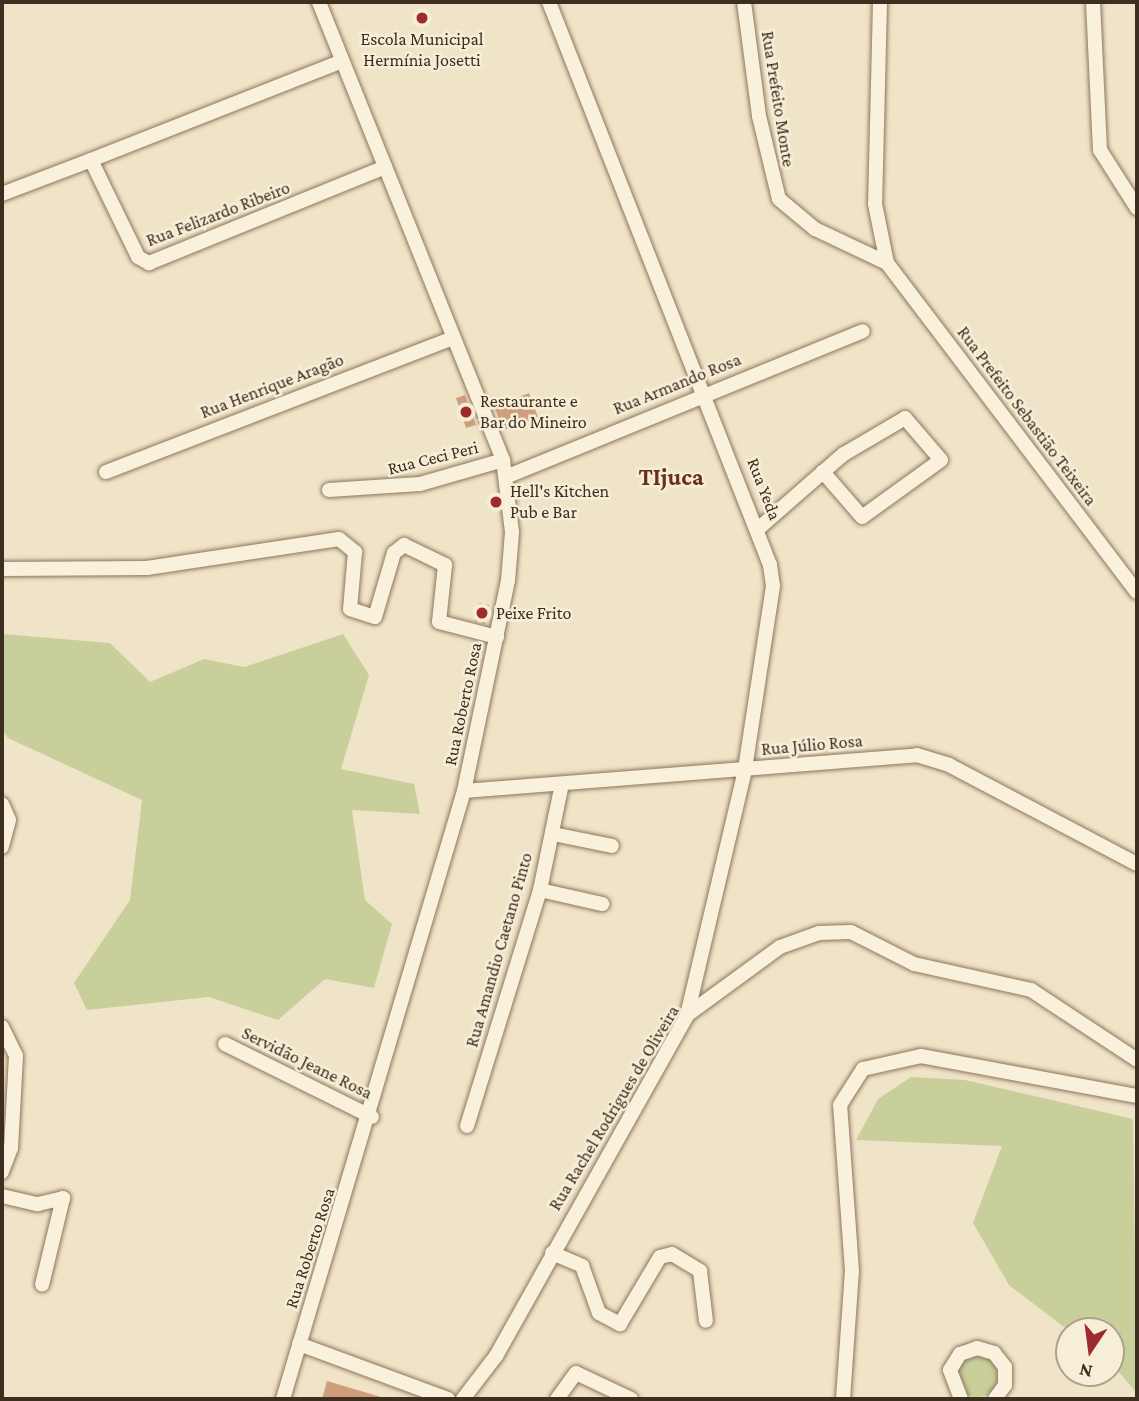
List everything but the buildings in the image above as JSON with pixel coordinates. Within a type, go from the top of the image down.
[{"type":"street","name":"Rua Roberto Rosa","points":[[283,1399],[372,1117],[464,791],[497,637],[512,533],[508,476],[503,460],[319,2]]},
{"type":"street","name":"Rua Yeda","points":[[549,2],[759,528],[773,586],[745,770],[687,1015]]},
{"type":"street","name":"Rua Prefeito Monte","points":[[744,2],[759,116],[779,199],[815,229],[887,263]]},
{"type":"street","points":[[880,2],[875,204],[887,263]]},
{"type":"street","points":[[1093,2],[1100,150],[1137,208]]},
{"type":"street","points":[[2,194],[342,61]]},
{"type":"street","name":"Rua Felizardo Ribeiro","points":[[91,160],[138,257],[149,263],[385,167]]},
{"type":"street","name":"Rua Prefeito Sebastião Teixeira","points":[[887,263],[1137,592]]},
{"type":"street","name":"Rua Armando Rosa","points":[[508,476],[706,391],[863,331]]},
{"type":"street","name":"Rua Henrique Aragão","points":[[106,472],[453,338]]},
{"type":"street","points":[[759,528],[823,472],[905,418],[941,460],[862,517],[823,472]]},
{"type":"street","name":"Rua Ceci Peri","points":[[329,490],[420,484],[503,460]]},
{"type":"street","points":[[2,569],[147,568],[339,539],[355,551],[350,609],[375,617],[394,553],[404,545],[445,565],[439,622],[497,637]]},
{"type":"street","name":"Rua Júlio Rosa","points":[[464,791],[934,758],[1137,864]]},
{"type":"street","name":"Rua Amandio Caetano Pinto","points":[[467,1126],[540,890],[562,785]]},
{"type":"street","points":[[2,804],[9,820],[2,847]]},
{"type":"street","points":[[553,834],[611,846]]},
{"type":"street","points":[[540,890],[602,904]]},
{"type":"street","name":"Rua Rachel Rodrigues de Oliveira","points":[[463,1399],[496,1356],[687,1015],[780,947],[819,933],[851,932],[914,964],[1031,990],[1137,1060]]},
{"type":"street","points":[[2,1027],[16,1056],[10,1148],[2,1172]]},
{"type":"street","name":"Servidão Jeane Rosa","points":[[225,1044],[372,1117]]},
{"type":"street","points":[[843,1399],[852,1271],[840,1105],[863,1069],[921,1056],[1137,1096]]},
{"type":"street","points":[[2,1196],[38,1204],[63,1198],[41,1286]]},
{"type":"street","points":[[552,1253],[582,1266],[599,1313],[620,1324],[660,1257],[672,1254],[700,1271],[706,1321]]},
{"type":"street","points":[[299,1344],[448,1399]]},
{"type":"street","points":[[961,1399],[950,1370],[960,1354],[977,1348],[994,1353],[1005,1367],[1005,1385],[995,1399]]},
{"type":"street","points":[[557,1399],[576,1373],[631,1399]]},
{"type":"green space","points":[[2,634],[110,643],[150,682],[204,659],[244,667],[343,634],[369,675],[341,769],[414,784],[420,814],[352,810],[365,900],[392,924],[374,988],[325,979],[278,1020],[209,997],[87,1010],[74,983],[130,900],[142,800],[8,738],[2,729]]},
{"type":"green space","points":[[911,1077],[965,1080],[1133,1119],[1137,1393],[1125,1379],[1125,1317],[1055,1317],[1055,1320],[1009,1285],[973,1223],[1002,1146],[856,1140],[878,1099]]},
{"type":"green space","points":[[977,1355],[992,1361],[998,1376],[992,1391],[977,1397],[962,1391],[956,1376],[962,1361]]},
{"type":"place","name":"Escola Municipal Hermínia Josetti","points":[[422,18]]},
{"type":"place","name":"Restaurante e Bar do Mineiro","points":[[466,412]]},
{"type":"place","name":"Hell's Kitchen Pub e Bar","points":[[496,502]]},
{"type":"place","name":"Peixe Frito","points":[[482,613]]},
{"type":"district","name":"TIjuca","points":[[671,477]]}]
